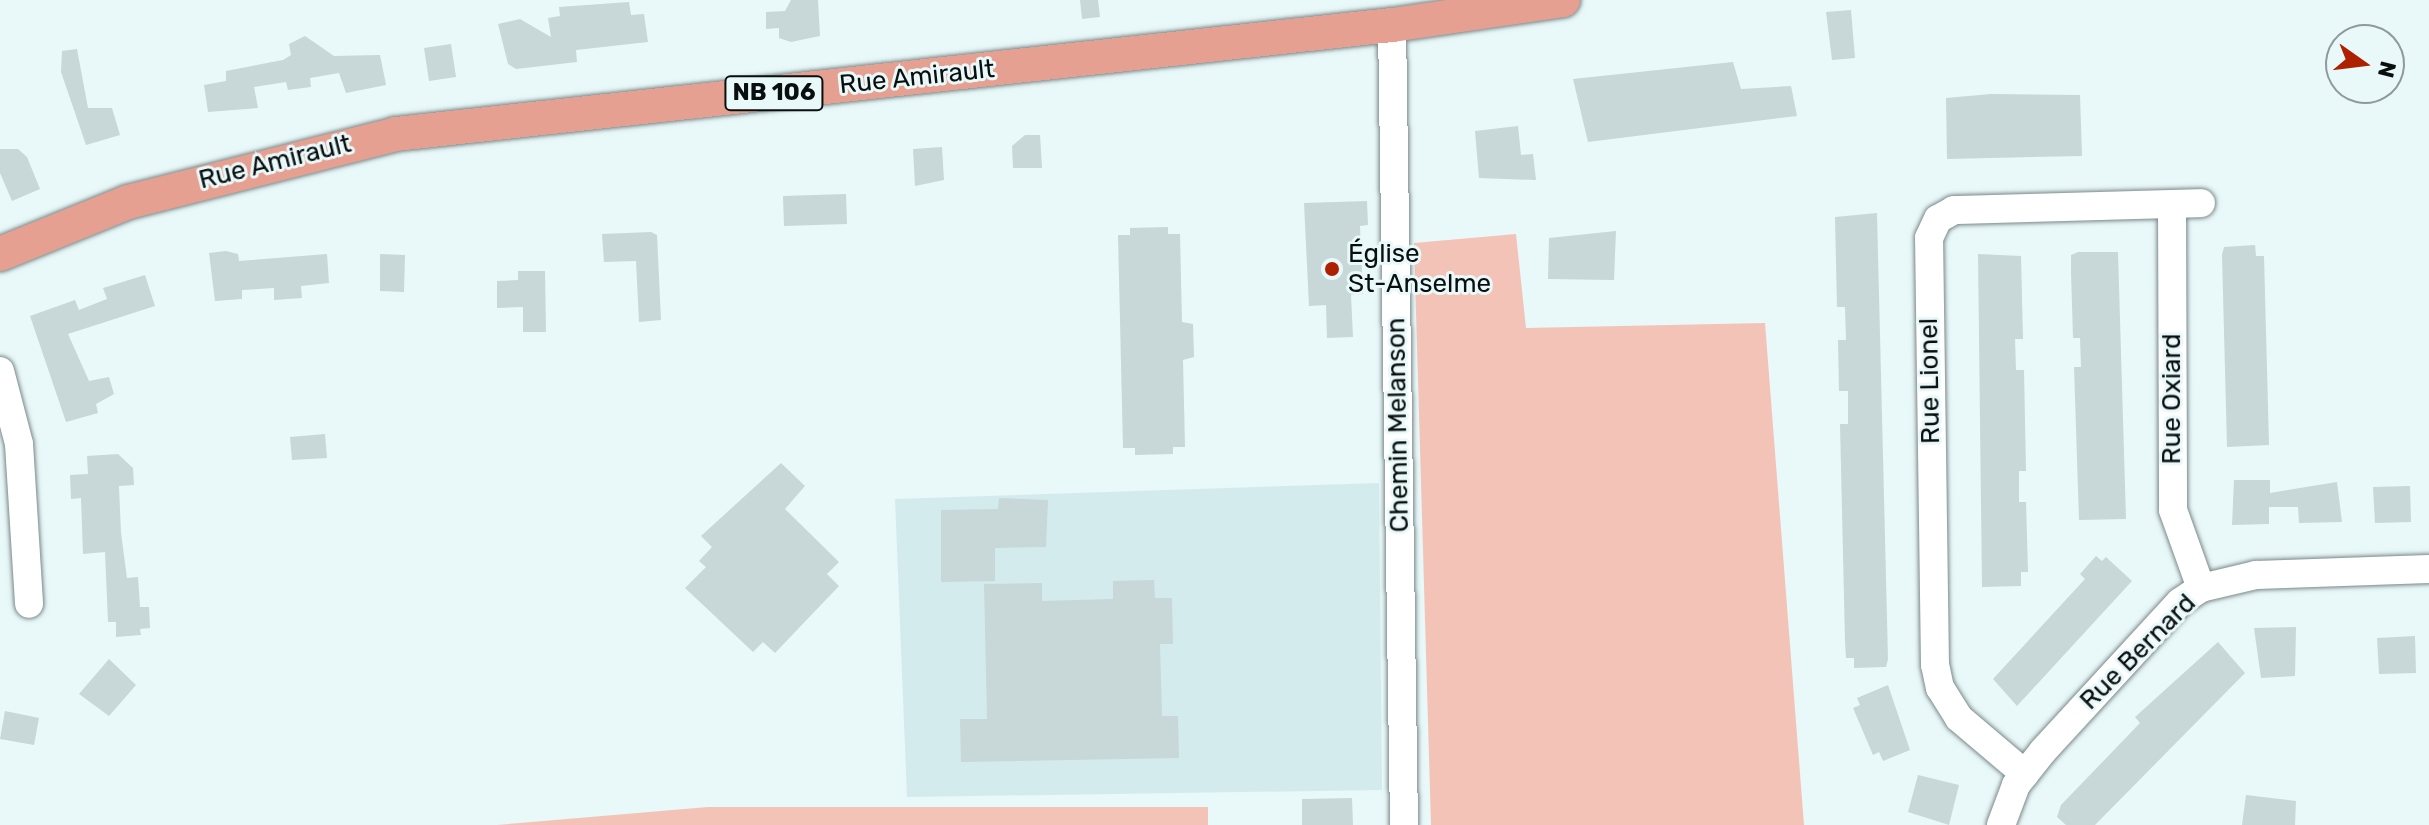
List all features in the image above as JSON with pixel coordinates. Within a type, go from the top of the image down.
[{"type":"main road","name":"Rue Amirault","points":[[0,254],[128,202],[396,134],[1392,25],[1563,0]]},
{"type":"street","name":"Chemin Melanson","points":[[1392,25],[1404,825]]},
{"type":"street","name":"Rue Lionel","points":[[2025,774],[1959,718],[1940,688],[1935,665],[1929,238],[1938,219],[1954,210],[2201,203]]},
{"type":"street","name":"Rue Oxiard","points":[[2172,204],[2173,510],[2201,588]]},
{"type":"street","points":[[0,371],[19,444],[29,604]]},
{"type":"street","name":"Rue Bernard","points":[[2001,825],[2025,774],[2180,602],[2201,588],[2256,575],[2429,569]]},
{"type":"shaded area","points":[[1516,234],[1526,328],[1765,323],[1804,825],[1431,825],[1414,243]]},
{"type":"shaded area","points":[[1379,483],[1382,790],[907,797],[895,499]]},
{"type":"shaded area","points":[[708,807],[1208,807],[1208,825],[497,825]]},
{"type":"building","points":[[791,0],[818,0],[820,36],[791,42],[779,38],[779,28],[766,29],[766,12],[785,11]]},
{"type":"building","points":[[1080,0],[1098,0],[1100,17],[1082,19]]},
{"type":"building","points":[[629,2],[631,15],[644,14],[648,42],[576,50],[577,62],[516,69],[508,64],[498,24],[520,19],[551,37],[548,18],[560,16],[559,7]]},
{"type":"building","points":[[1851,10],[1855,58],[1832,60],[1826,12]]},
{"type":"building","points":[[305,36],[334,56],[380,55],[386,85],[346,93],[339,73],[310,78],[311,87],[288,90],[286,82],[254,87],[258,108],[208,112],[204,85],[226,81],[226,71],[283,60],[291,55],[289,44]]},
{"type":"building","points":[[451,44],[456,77],[429,81],[424,48]]},
{"type":"building","points":[[77,49],[88,108],[112,108],[120,135],[86,145],[61,72],[62,51]]},
{"type":"building","points":[[1733,62],[1741,89],[1791,86],[1797,116],[1588,142],[1573,79]]},
{"type":"building","points":[[1991,94],[2080,95],[2082,156],[1947,159],[1946,98]]},
{"type":"building","points":[[1518,126],[1521,155],[1533,154],[1536,180],[1479,178],[1475,131]]},
{"type":"building","points":[[1025,135],[1040,135],[1042,168],[1013,168],[1012,146]]},
{"type":"building","points":[[942,147],[944,180],[915,186],[913,149]]},
{"type":"building","points":[[0,149],[18,149],[27,157],[40,189],[12,201],[0,173]]},
{"type":"building","points":[[846,194],[847,224],[784,226],[783,196]]},
{"type":"building","name":"Église St-Anselme","points":[[1367,201],[1368,225],[1360,226],[1363,294],[1351,295],[1353,337],[1327,338],[1326,305],[1309,306],[1304,203]]},
{"type":"building","points":[[1877,213],[1888,659],[1886,667],[1854,668],[1854,658],[1846,658],[1845,641],[1840,424],[1848,424],[1848,391],[1839,391],[1838,340],[1846,340],[1845,307],[1837,307],[1835,217]]},
{"type":"building","points":[[1168,227],[1168,234],[1180,234],[1182,322],[1193,324],[1194,357],[1183,360],[1185,447],[1173,447],[1173,454],[1135,455],[1135,448],[1123,448],[1118,235],[1130,235],[1130,228]]},
{"type":"building","points":[[1616,231],[1614,280],[1548,279],[1549,238]]},
{"type":"building","points":[[651,232],[657,235],[661,320],[639,322],[636,261],[604,262],[602,234]]},
{"type":"building","points":[[2255,245],[2256,256],[2264,256],[2269,445],[2227,447],[2222,255],[2224,247]]},
{"type":"building","points":[[226,251],[238,254],[239,261],[327,254],[329,283],[301,286],[302,298],[274,300],[274,288],[242,290],[242,299],[215,301],[209,253]]},
{"type":"building","points":[[2078,252],[2118,252],[2126,519],[2079,520],[2074,367],[2081,367],[2080,338],[2073,338],[2071,272],[2071,255]]},
{"type":"building","points":[[380,254],[405,255],[404,292],[380,291]]},
{"type":"building","points":[[1978,254],[2021,256],[2023,339],[2015,339],[2016,370],[2024,370],[2026,471],[2019,471],[2019,502],[2026,502],[2028,572],[2021,572],[2021,586],[1982,587]]},
{"type":"building","points":[[518,271],[545,271],[546,332],[523,332],[523,307],[497,308],[497,281],[518,280]]},
{"type":"building","points":[[145,275],[155,306],[68,334],[89,381],[109,377],[114,394],[96,404],[98,413],[66,422],[30,316],[75,300],[79,310],[107,299],[103,288]]},
{"type":"building","points":[[325,434],[327,458],[292,460],[290,437]]},
{"type":"building","points":[[118,454],[133,468],[134,485],[119,486],[127,578],[138,577],[140,607],[149,607],[150,628],[140,629],[141,635],[116,637],[116,622],[108,622],[105,552],[83,554],[81,498],[71,499],[70,475],[88,474],[87,456]]},
{"type":"building","points":[[781,463],[805,486],[785,509],[839,562],[827,574],[839,586],[775,653],[763,642],[753,652],[685,588],[706,567],[699,561],[712,547],[701,536]]},
{"type":"building","points":[[2234,480],[2270,480],[2270,493],[2337,482],[2342,522],[2299,523],[2298,507],[2269,507],[2269,524],[2232,525]]},
{"type":"building","points":[[2410,486],[2411,522],[2375,523],[2373,487]]},
{"type":"building","points":[[999,498],[1048,500],[1046,547],[995,548],[995,581],[941,582],[941,510],[998,509]]},
{"type":"building","points":[[2096,556],[2102,561],[2106,557],[2132,581],[2017,706],[1993,679],[2085,579],[2080,574]]},
{"type":"building","points":[[1154,580],[1155,598],[1172,598],[1173,644],[1160,644],[1162,716],[1178,716],[1179,758],[961,762],[960,719],[987,719],[984,584],[1042,583],[1042,601],[1113,599],[1113,581]]},
{"type":"building","points":[[2296,627],[2295,676],[2261,678],[2254,628]]},
{"type":"building","points":[[2415,636],[2416,673],[2379,674],[2377,638]]},
{"type":"building","points":[[2218,642],[2245,673],[2095,825],[2066,825],[2057,817],[2061,805],[2140,723],[2135,717]]},
{"type":"building","points":[[109,659],[136,685],[109,716],[79,694]]},
{"type":"building","points":[[1888,685],[1910,750],[1883,761],[1879,752],[1873,755],[1853,708],[1860,705],[1857,698]]},
{"type":"building","points":[[5,711],[39,718],[34,745],[0,739]]},
{"type":"building","points":[[1918,775],[1959,785],[1949,825],[1908,812]]},
{"type":"building","points":[[2246,795],[2296,801],[2295,825],[2242,825]]},
{"type":"building","points":[[1352,798],[1353,825],[1302,825],[1302,799]]},
{"type":"place","name":"Église St-Anselme","points":[[1332,269]]}]
